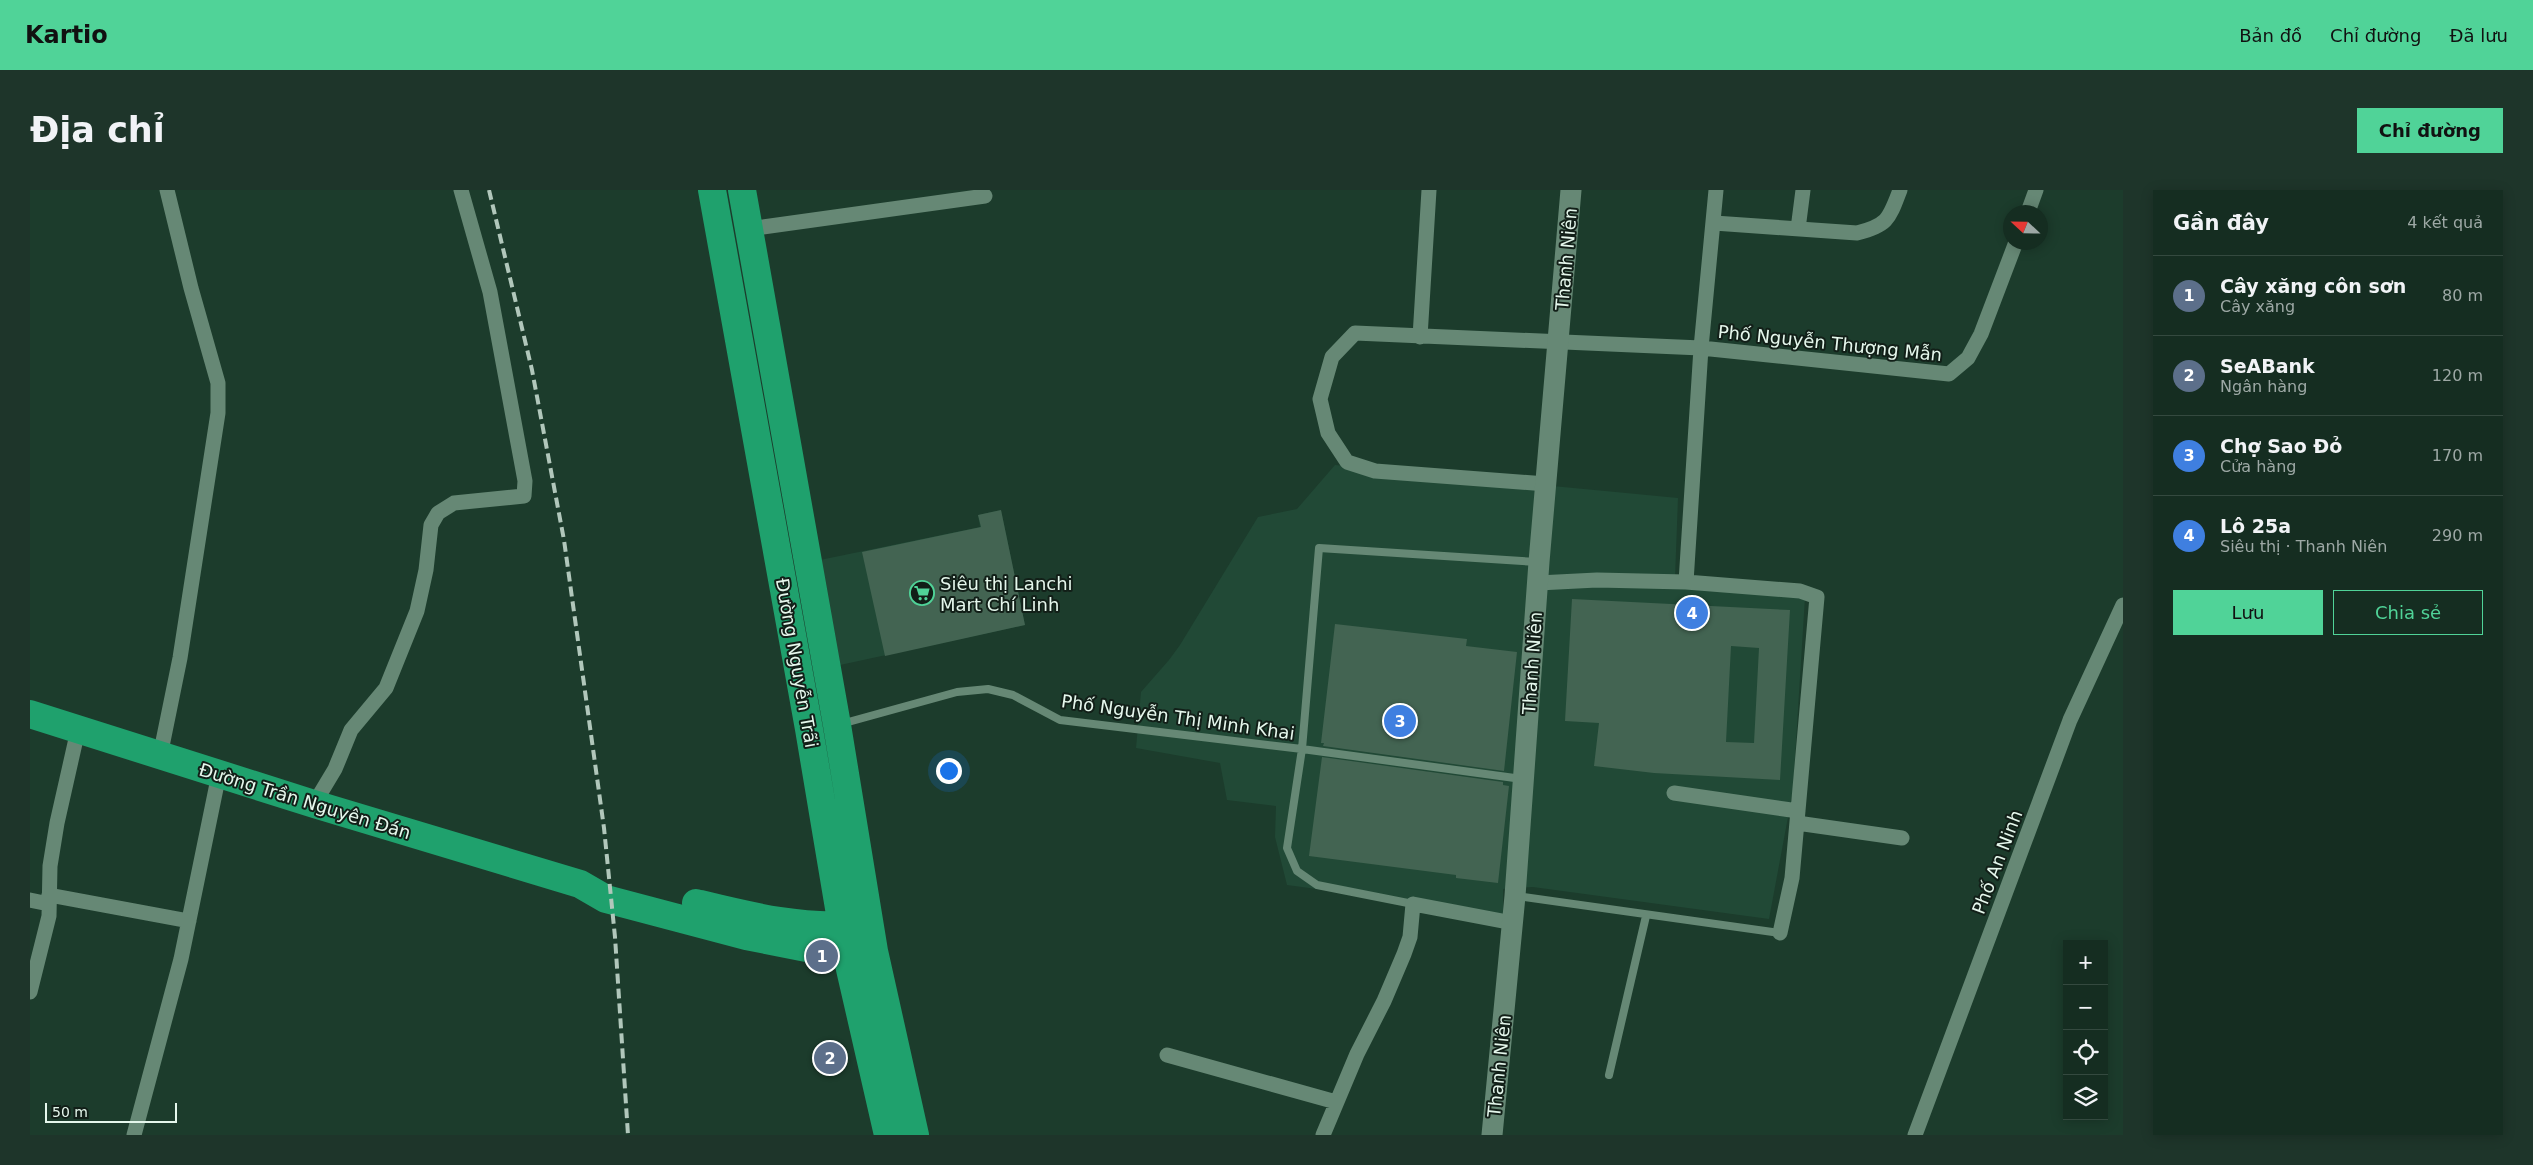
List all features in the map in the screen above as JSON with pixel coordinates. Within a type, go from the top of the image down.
[{"type":"highway","name":"Đường Nguyễn Trãi","points":[[712,190],[809,728],[847,956],[888,1135]]},
{"type":"highway","name":"Đường Nguyễn Trãi","points":[[742,190],[837,725],[874,951],[915,1135]]},
{"type":"highway","name":"Đường Trần Nguyên Đán","points":[[30,714],[314,804],[580,884],[606,899],[746,936],[847,956],[874,951]]},
{"type":"highway","points":[[809,728],[837,725]]},
{"type":"highway","name":"Đường Trần Nguyên Đán","points":[[580,884],[604,881],[747,916],[802,924],[842,926],[870,923]]},
{"type":"street","points":[[160,756],[180,658],[218,413],[218,383],[191,288],[167,190]]},
{"type":"street","points":[[314,804],[335,769],[351,730],[386,688],[417,611],[426,570],[431,526],[438,513],[454,503],[524,496],[525,481],[490,292],[461,190]]},
{"type":"street","points":[[1420,338],[1430,190]]},
{"type":"street","name":"Thanh Niên","points":[[1492,1135],[1513,923],[1538,572],[1571,190]]},
{"type":"street","points":[[1686,582],[1701,348],[1716,190]]},
{"type":"street","points":[[1798,229],[1803,190]]},
{"type":"street","points":[[1714,223],[1857,233],[1877,228],[1888,220],[1900,190]]},
{"type":"street","points":[[2031,205],[2036,190]]},
{"type":"street","points":[[749,229],[985,196]]},
{"type":"street","name":"Phố Nguyễn Thượng Mẫn","points":[[1546,484],[1375,471],[1347,462],[1328,433],[1320,399],[1332,357],[1355,333],[1420,338],[1701,348],[1949,374],[1968,358],[1981,334],[2013,250]]},
{"type":"street","points":[[1538,572],[1597,580],[1686,582],[1800,591],[1816,597],[1792,878],[1780,933]]},
{"type":"street","name":"Phố An Ninh","points":[[1915,1135],[2070,720],[2123,605]]},
{"type":"street","points":[[30,992],[48,916],[50,866],[57,823],[78,730]]},
{"type":"street","points":[[134,1135],[182,959],[219,774]]},
{"type":"street","points":[[1674,793],[1902,838]]},
{"type":"street","points":[[30,900],[49,900],[189,921]]},
{"type":"street","points":[[1323,1135],[1336,1102],[1404,954],[1410,937],[1413,904],[1513,923]]},
{"type":"street","points":[[1167,1055],[1336,1102]]},
{"type":"lane","points":[[1413,904],[1317,885],[1297,871],[1287,848],[1302,749],[1319,548],[1538,572]]},
{"type":"lane","name":"Phố Nguyễn Thị Minh Khai","points":[[837,725],[957,692],[988,688],[1013,695],[1060,720],[1302,749],[1523,779]]},
{"type":"lane","points":[[1515,896],[1646,916],[1780,933]]},
{"type":"lane","points":[[1609,1075],[1646,916]]},
{"type":"shaded area","points":[[1335,465],[1678,498],[1675,578],[1805,597],[1793,790],[1769,919],[1533,887],[1503,889],[1503,914],[1287,885],[1275,837],[1276,806],[1227,800],[1220,763],[1136,748],[1141,692],[1180,645],[1258,517],[1297,509]]},
{"type":"shaded area","name":"Siêu thị Lanchi Mart Chí Linh","points":[[1001,510],[1025,625],[840,665],[820,560],[980,527],[978,515]]},
{"type":"building","name":"Siêu thị Lanchi Mart Chí Linh","points":[[1001,510],[1025,625],[885,656],[862,552],[981,527],[978,515]]},
{"type":"building","points":[[1572,599],[1790,610],[1780,780],[1654,773],[1594,766],[1599,723],[1565,721]],"holes":[[[1731,646],[1759,648],[1754,743],[1726,742]]]},
{"type":"building","points":[[1335,624],[1467,639],[1466,646],[1517,652],[1504,771],[1323,746],[1324,743],[1321,743]]},
{"type":"building","points":[[1322,757],[1503,782],[1503,785],[1509,786],[1498,883],[1456,878],[1456,875],[1309,856]]},
{"type":"railway","points":[[489,190],[532,370],[564,540],[604,828],[615,937],[628,1135]]},
{"type":"place","name":"Siêu thị Lanchi Mart Chí Linh","points":[[922,593]]},
{"type":"place","name":"Lô 25a","points":[[1692,613]]},
{"type":"place","name":"Chợ Sao Đỏ","points":[[1400,721]]},
{"type":"place","name":"Cây xăng côn sơn","points":[[822,956]]},
{"type":"place","name":"SeABank","points":[[830,1058]]}]
